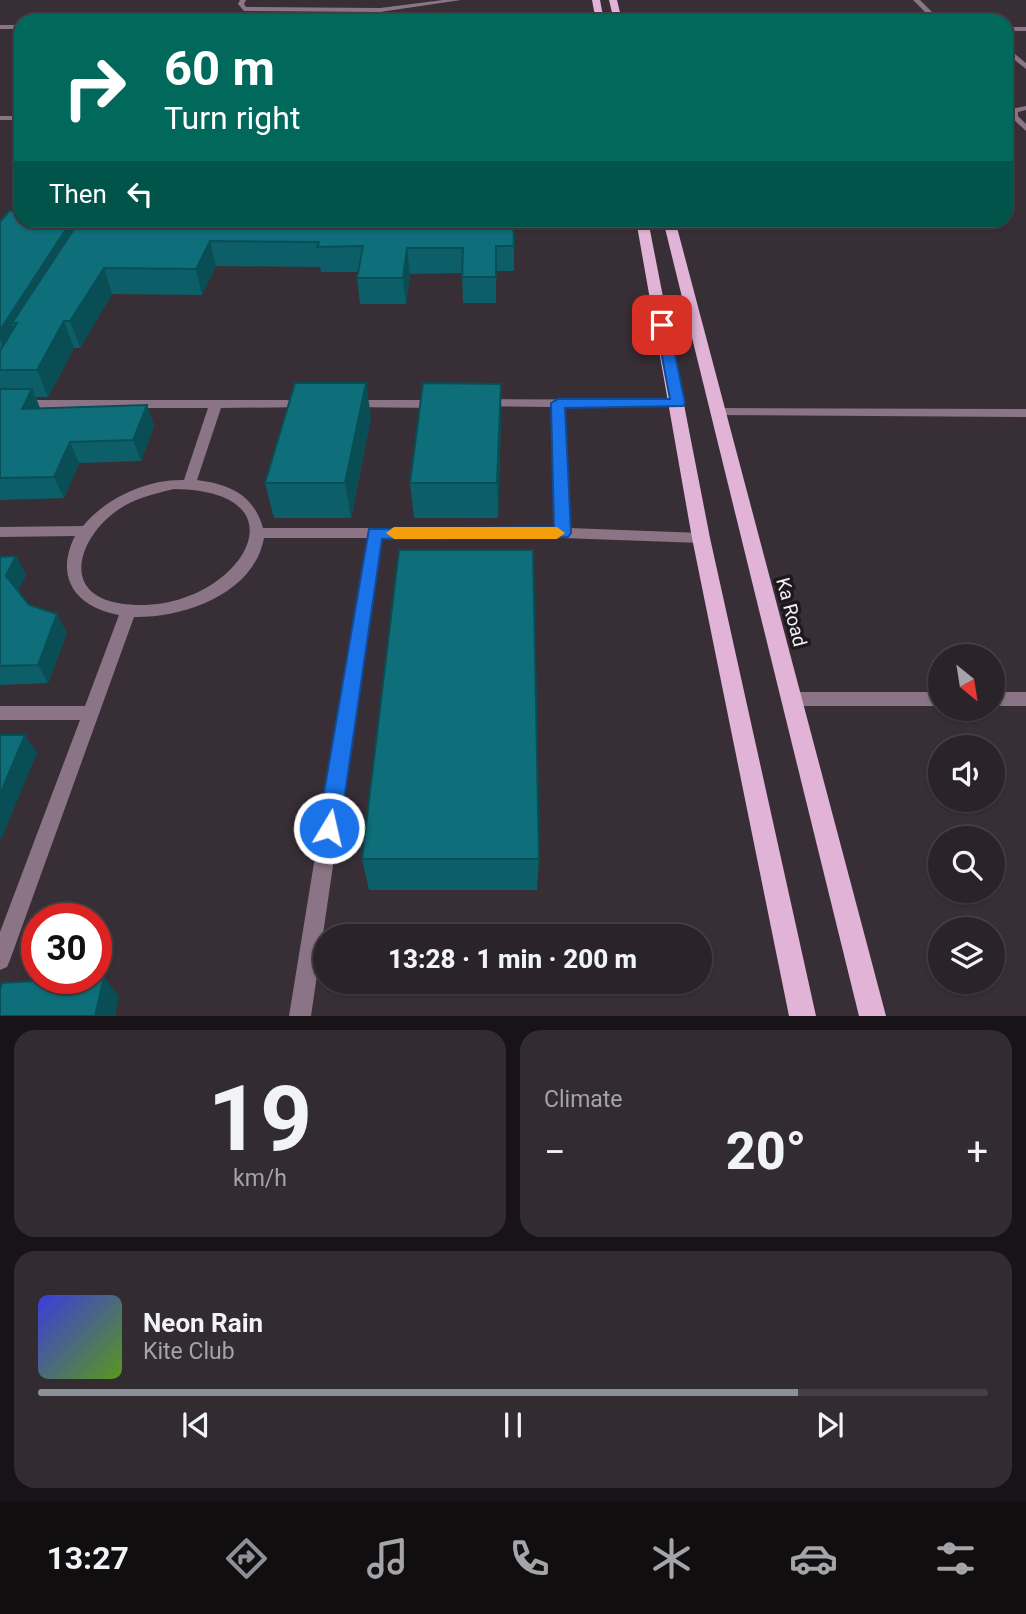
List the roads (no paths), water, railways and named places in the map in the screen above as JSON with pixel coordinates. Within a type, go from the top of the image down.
[{"type":"main road","points":[[644,228],[701,538],[803,1016]]},
{"type":"main road","name":"Ka Road","points":[[671,228],[873,1016]]},
{"type":"street","points":[[243,0],[243,9],[280,11],[380,10],[458,0]]},
{"type":"street","points":[[916,0],[931,14]]},
{"type":"street","points":[[1026,108],[1014,111],[1014,116],[1026,129]]},
{"type":"street","points":[[76,252],[90,228]]},
{"type":"street","points":[[558,403],[562,533]]},
{"type":"street","points":[[476,404],[678,403]]},
{"type":"street","points":[[0,404],[448,404]]},
{"type":"street","points":[[189,484],[216,404]]},
{"type":"street","points":[[717,412],[1026,413]]},
{"type":"street","points":[[189,484],[223,489],[242,499],[254,514],[258,533],[253,553],[239,573],[217,591],[189,604],[159,611],[128,611],[102,604],[83,591],[74,572],[75,552],[86,531],[102,514],[124,500],[148,490],[189,484]]},
{"type":"street","points":[[0,532],[86,531]]},
{"type":"street","points":[[258,533],[562,533],[701,538]]},
{"type":"street","points":[[300,1016],[375,533]]},
{"type":"street","points":[[2,951],[128,611]]},
{"type":"street","points":[[792,699],[928,699]]},
{"type":"street","points":[[1005,699],[1026,699]]},
{"type":"street","points":[[0,713],[91,713]]}]
